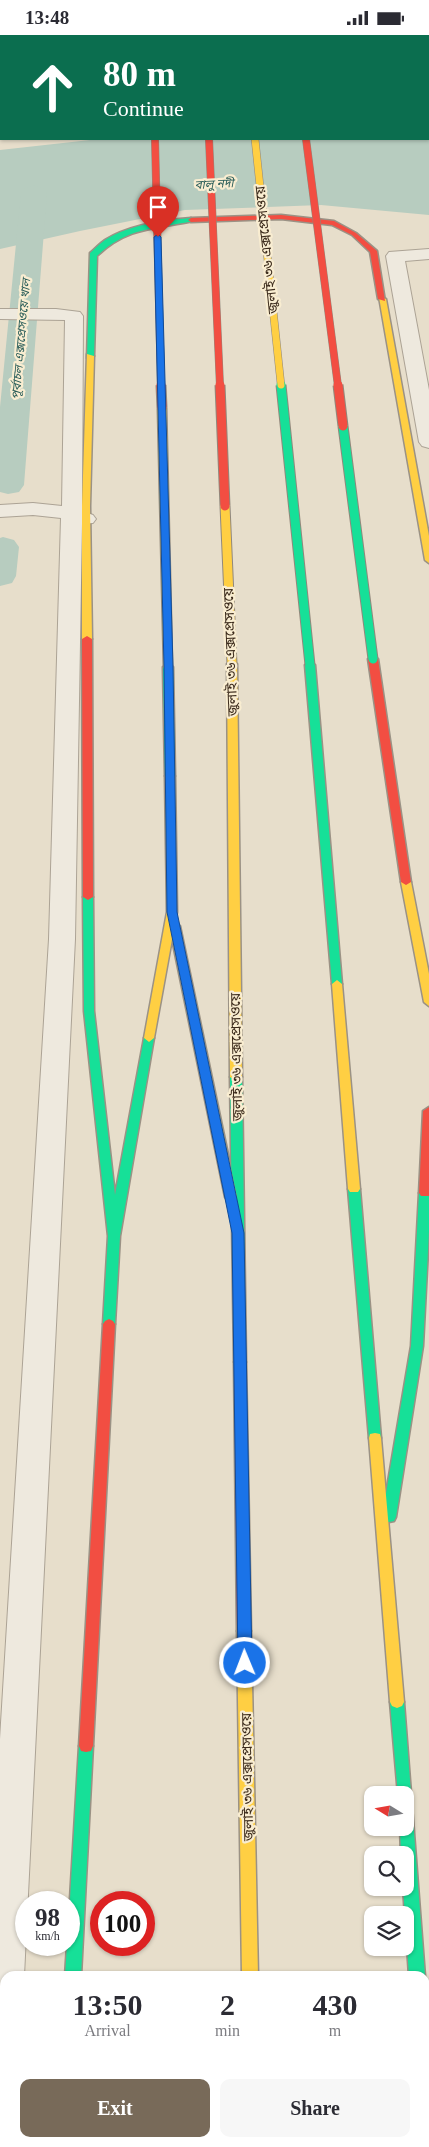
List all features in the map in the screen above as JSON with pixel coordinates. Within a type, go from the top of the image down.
[{"type":"main road","points":[[156,140],[172,912],[238,1233]]},
{"type":"main road","name":"জুলাই ৩৬ এক্সপ্রেসওয়ে","points":[[209,140],[232,665],[238,1233],[250,1971]]},
{"type":"main road","name":"জুলাই ৩৬ এক্সপ্রেসওয়ে","points":[[255,140],[310,665],[383,1553],[404,1786]]},
{"type":"main road","points":[[306,140],[373,659],[411,914],[429,1002]]},
{"type":"main road","points":[[114,1236],[90,1011],[79,517],[94,255],[108,241],[140,229],[175,221],[281,217],[334,223],[354,234],[373,251],[423,495],[429,560]]},
{"type":"main road","points":[[73,1971],[114,1236],[172,912]]},
{"type":"main road","points":[[383,1553],[417,1346],[429,1111]]},
{"type":"main road","points":[[408,1836],[417,1971]]},
{"type":"street","points":[[429,254],[396,256],[429,442]]},
{"type":"street","points":[[0,314],[56,314],[74,316],[79,517],[62,939],[5,1971]]},
{"type":"street","points":[[0,511],[43,508],[79,517]]},
{"type":"water","name":"বালু নদী","points":[[90,140],[429,140],[429,215],[321,205],[185,210],[0,249],[0,150]]},
{"type":"waterway","name":"পূর্বাচল এক্সপ্রেসওয়ে খাল","points":[[8,485],[34,193]]},
{"type":"waterway","name":"পূর্বাচল এক্সপ্রেসওয়ে খাল","points":[[0,576],[3,547]]},
{"type":"traffic: fast","points":[[90,356],[93,255],[107,242],[125,233],[160,224],[191,220]]},
{"type":"traffic: fast","points":[[281,385],[310,665]]},
{"type":"traffic: fast","points":[[343,426],[373,659]]},
{"type":"traffic: fast","points":[[310,665],[337,984]]},
{"type":"traffic: fast","points":[[168,667],[170,776]]},
{"type":"traffic: fast","points":[[88,897],[89,1011],[114,1236]]},
{"type":"traffic: fast","points":[[109,1324],[114,1236],[149,1038]]},
{"type":"traffic: fast","points":[[236,1077],[240,1362]]},
{"type":"traffic: fast","points":[[354,1189],[375,1438]]},
{"type":"traffic: fast","points":[[389,1517],[417,1346],[425,1193]]},
{"type":"traffic: fast","points":[[397,1702],[404,1786]]},
{"type":"traffic: fast","points":[[73,1971],[86,1746]]},
{"type":"traffic: fast","points":[[408,1836],[417,1971]]},
{"type":"traffic: slow","points":[[255,140],[281,385]]},
{"type":"traffic: slow","points":[[382,299],[429,560]]},
{"type":"traffic: slow","points":[[87,639],[86,506],[90,356]]},
{"type":"traffic: slow","points":[[162,408],[168,667]]},
{"type":"traffic: slow","points":[[225,506],[232,664]]},
{"type":"traffic: slow","points":[[232,664],[236,1077]]},
{"type":"traffic: slow","points":[[149,1038],[172,912],[170,776]]},
{"type":"traffic: slow","points":[[406,882],[429,1002]]},
{"type":"traffic: slow","points":[[175,926],[231,1197]]},
{"type":"traffic: slow","points":[[337,984],[354,1189]]},
{"type":"traffic: slow","points":[[375,1438],[397,1702]]},
{"type":"traffic: slow","points":[[244,1631],[250,1971]]},
{"type":"traffic: jam","points":[[155,140],[162,408]]},
{"type":"traffic: jam","points":[[209,140],[225,506]]},
{"type":"traffic: jam","points":[[306,140],[343,426]]},
{"type":"traffic: jam","points":[[191,220],[281,217],[334,223],[354,234],[373,251],[382,299]]},
{"type":"traffic: jam","points":[[87,639],[88,897]]},
{"type":"traffic: jam","points":[[373,659],[406,882]]},
{"type":"traffic: jam","points":[[425,1193],[429,1111]]},
{"type":"traffic: jam","points":[[86,1746],[109,1324]]},
{"type":"traffic: jam","points":[[240,1362],[244,1631]]},
{"type":"route","points":[[158,237],[172,912],[238,1233],[245,1663]]}]
